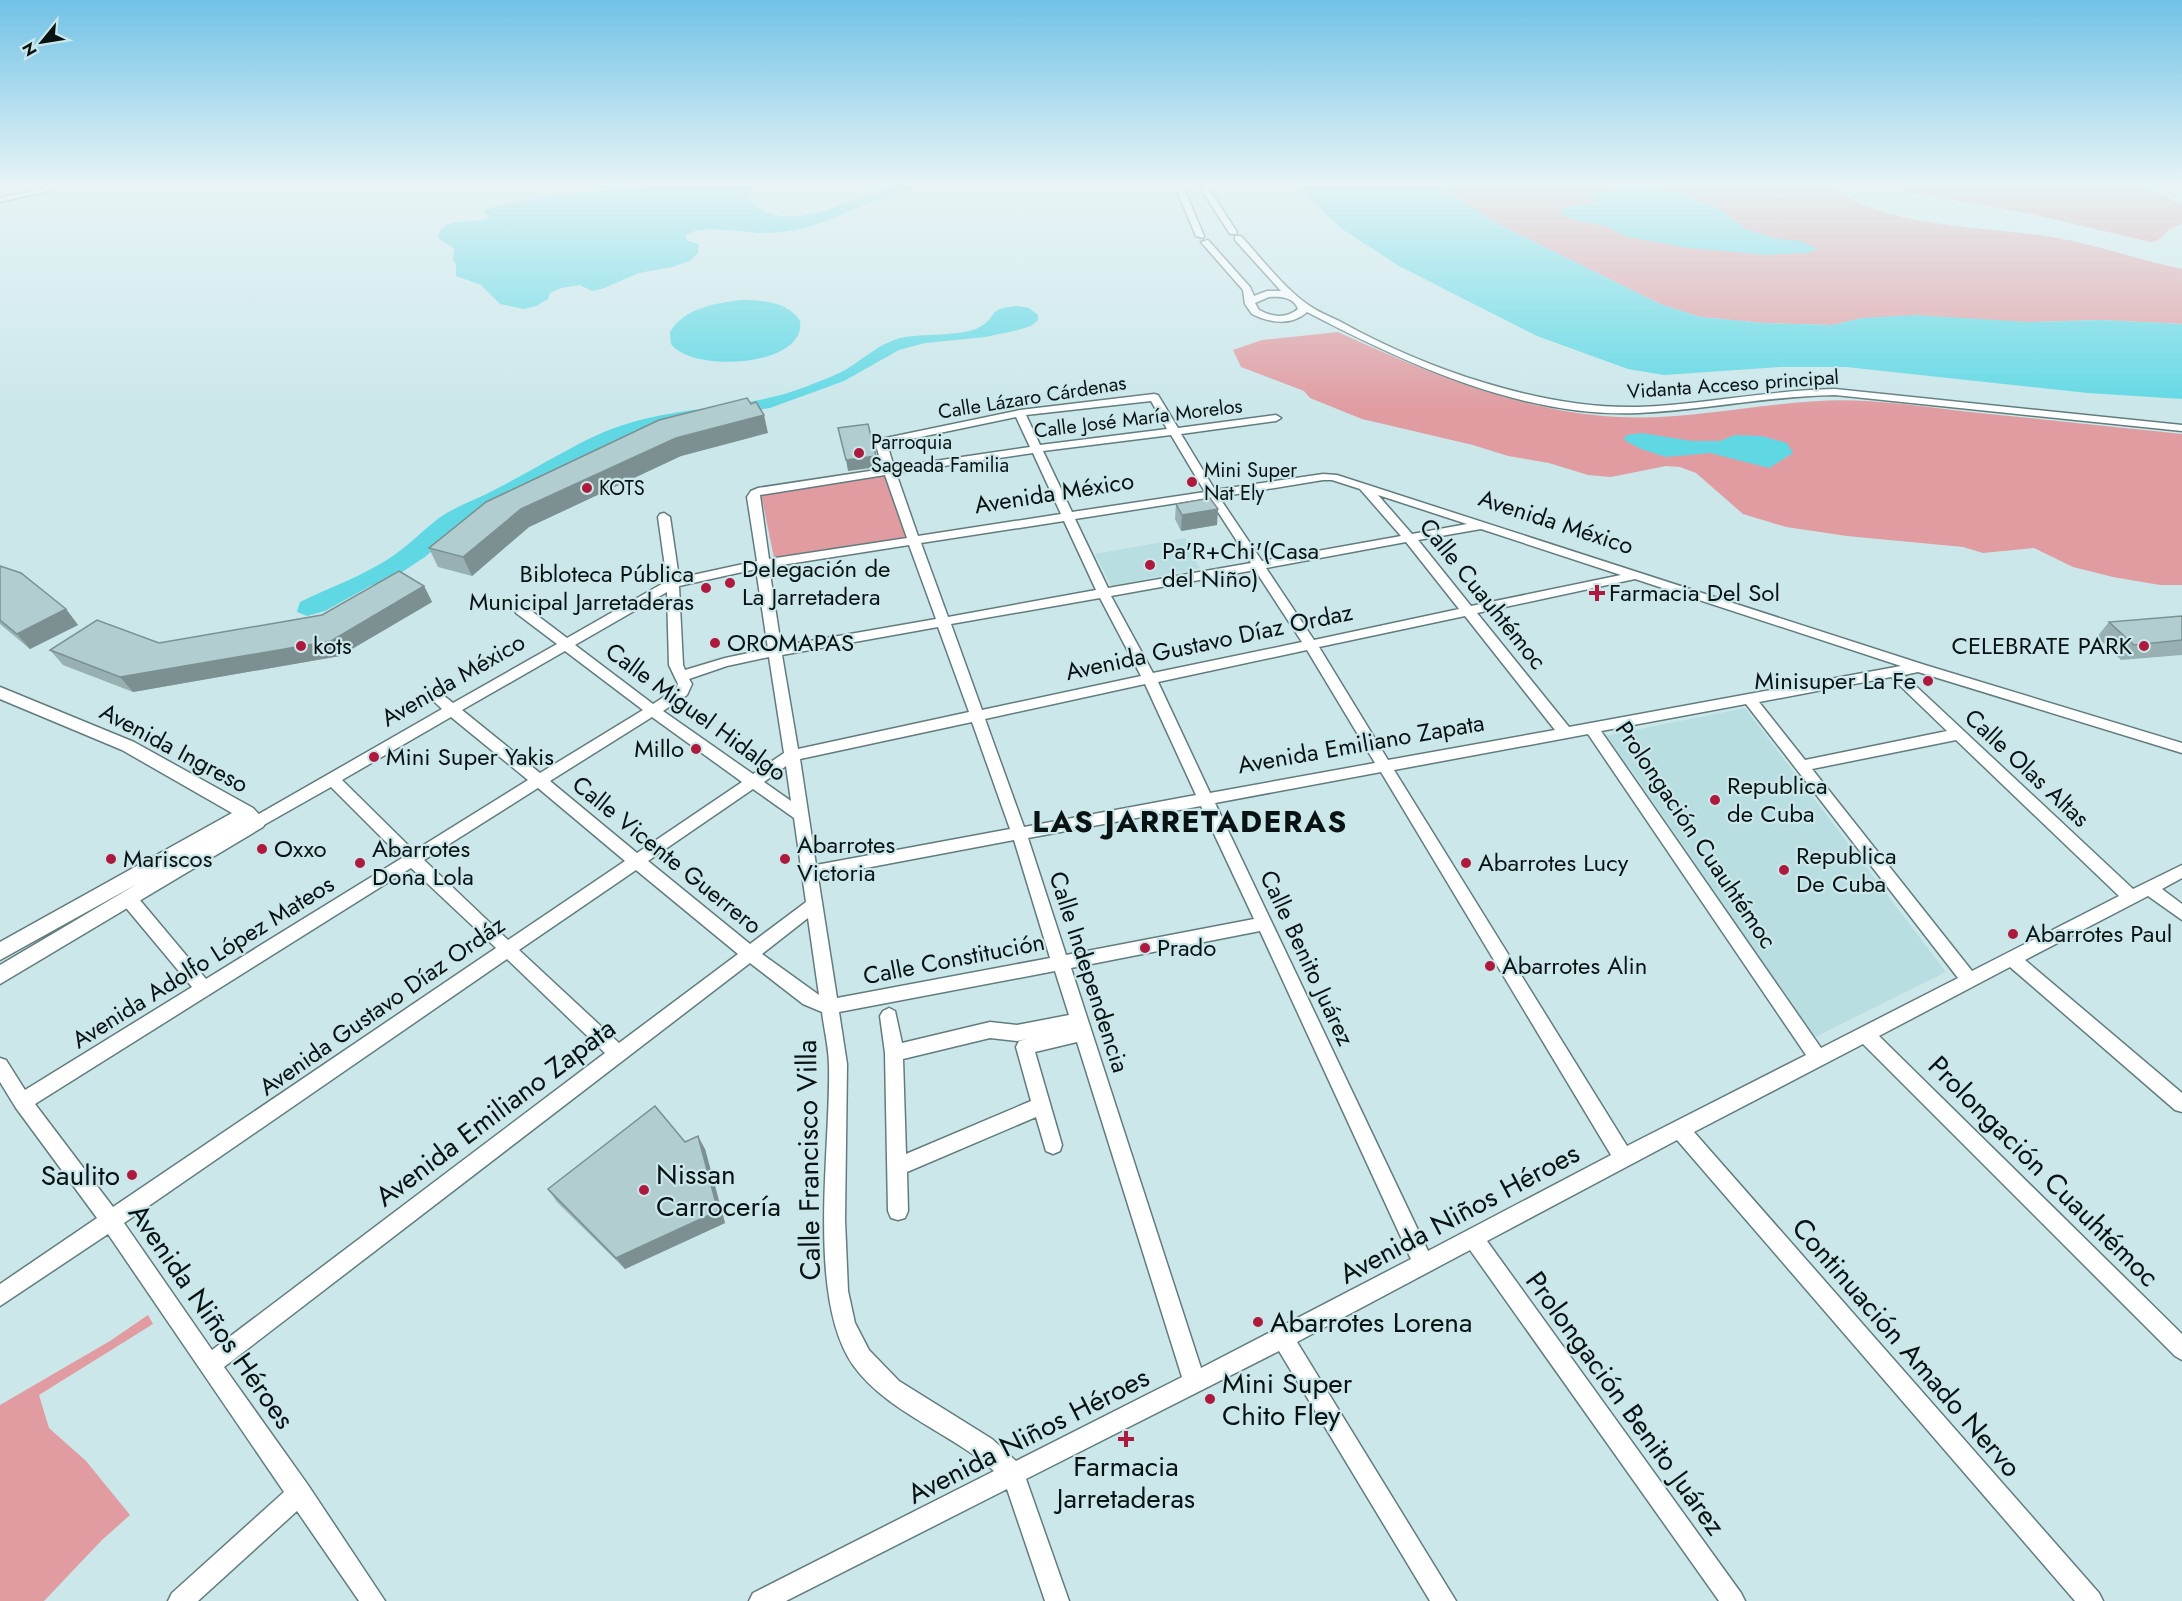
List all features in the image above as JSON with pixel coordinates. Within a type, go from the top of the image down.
[{"type":"street","points":[[1222,261],[1247,289],[1251,309],[1261,316],[1339,326]]},
{"type":"street","points":[[1259,261],[1290,296]]},
{"type":"street","points":[[1251,301],[1267,294],[1290,296]]},
{"type":"street","name":"Vidanta Acceso principal","points":[[1290,296],[1339,326],[1413,359],[1547,402],[1579,407],[1611,410],[1658,408],[1777,394],[1833,392],[1878,395],[2070,419],[2182,428]]},
{"type":"street","points":[[1287,318],[1299,314],[1303,306]]},
{"type":"street","name":"Calle Lázaro Cárdenas","points":[[881,442],[1020,413],[1155,397],[1176,431]]},
{"type":"street","name":"Calle Benito Juárez","points":[[1020,413],[1103,592],[1149,678],[1424,1264]]},
{"type":"street","name":"Calle José María Morelos","points":[[755,493],[1037,449],[1276,418]]},
{"type":"street","points":[[1176,431],[1211,493],[1310,644],[1624,1158]]},
{"type":"street","name":"Calle Independencia","points":[[881,442],[889,471],[916,541],[1018,833],[1195,1383]]},
{"type":"street","name":"Avenida México","points":[[0,952],[252,818],[332,779],[673,583],[762,564],[1323,477],[1333,477],[1920,668],[2182,748]]},
{"type":"street","name":"Calle Cuauhtémoc","points":[[1364,487],[1468,609],[1566,733]]},
{"type":"street","name":"Calle Francisco Villa","points":[[755,493],[753,497],[763,556],[762,564],[773,652],[792,755],[838,1064],[835,1220],[838,1291],[845,1325],[861,1358],[891,1389],[984,1447],[1013,1473],[1057,1601]]},
{"type":"street","points":[[664,517],[673,583],[676,666],[683,676],[725,662],[773,652],[1482,525]]},
{"type":"street","name":"Avenida Gustavo Díaz Ordaz","points":[[792,755],[1635,575]]},
{"type":"street","name":"Calle Miguel Hidalgo","points":[[521,610],[652,710],[800,815]]},
{"type":"street","name":"Avenida Emiliano Zapata","points":[[810,872],[1920,668]]},
{"type":"street","name":"Calle Olas Altas","points":[[1893,672],[1958,734],[2139,892],[2182,913]]},
{"type":"street","name":"Avenida Adolfo López Mateos","points":[[22,1102],[682,692],[685,684],[683,676]]},
{"type":"street","name":"Avenida Ingreso","points":[[0,693],[128,746],[252,818]]},
{"type":"street","name":"Calle Vicente Guerrero","points":[[433,694],[749,953],[809,999],[828,1007]]},
{"type":"street","points":[[1750,700],[1969,979]]},
{"type":"street","name":"Prolongación Cuauhtémoc","points":[[1592,729],[1819,1059]]},
{"type":"street","points":[[1800,766],[1958,734]]},
{"type":"street","name":"Avenida Gustavo Díaz Ordáz","points":[[0,1296],[635,860],[792,755]]},
{"type":"street","points":[[332,779],[413,860],[617,1053]]},
{"type":"street","name":"Avenida México","points":[[0,975],[128,898],[252,818]]},
{"type":"street","name":"Avenida Niños Héroes","points":[[761,1601],[1283,1338],[1624,1158],[2182,871]]},
{"type":"street","points":[[128,898],[205,990]]},
{"type":"street","name":"Avenida Emiliano Zapata","points":[[211,1364],[814,905]]},
{"type":"street","name":"Calle Constitución","points":[[828,1007],[1264,924]]},
{"type":"street","points":[[2012,959],[2182,1104]]},
{"type":"street","points":[[889,1016],[894,1053],[898,1211]]},
{"type":"street","points":[[894,1053],[990,1030],[1017,1033],[1081,1027]]},
{"type":"street","points":[[1053,1145],[1025,1047],[1081,1027]]},
{"type":"street","name":"Prolongación Cuauhtémoc","points":[[1865,1034],[2182,1349]]},
{"type":"street","name":"Avenida Niños Héroes","points":[[0,1066],[22,1102],[111,1221],[374,1601]]},
{"type":"street","points":[[897,1167],[1041,1106]]},
{"type":"street","name":"Continuación Amado Nervo","points":[[1680,1130],[2091,1601]]},
{"type":"street","name":"Prolongación Benito Juárez","points":[[1473,1238],[1733,1601]]},
{"type":"street","points":[[1283,1338],[1444,1601]]},
{"type":"street","points":[[180,1601],[300,1493]]},
{"type":"shaded area","points":[[1572,261],[2150,261],[2182,269],[2182,324],[2101,320],[2029,322],[1862,318],[1833,325],[1764,323],[1700,317],[1660,304]]},
{"type":"shaded area","points":[[1338,332],[1474,388],[1581,414],[1649,417],[1804,402],[1867,401],[2182,434],[2182,585],[2160,585],[2073,567],[2034,548],[1983,553],[1963,547],[1847,536],[1786,527],[1743,514],[1696,473],[1680,467],[1666,466],[1611,477],[1588,475],[1549,463],[1508,456],[1473,445],[1362,419],[1310,398],[1304,391],[1241,367],[1233,350],[1262,340]]},
{"type":"shaded area","points":[[885,475],[907,538],[774,558],[761,494]]},
{"type":"shaded area","name":"Pa'R+Chi'(Casa del Niño)","points":[[1185,538],[1200,568],[1111,586],[1095,554]]},
{"type":"shaded area","name":"Republica De Cuba","points":[[1745,708],[1946,972],[1815,1037],[1629,767],[1625,767],[1605,736]]},
{"type":"shaded area","points":[[148,1315],[153,1324],[39,1395],[49,1428],[86,1461],[130,1515],[102,1540],[44,1601],[0,1601],[0,1405],[110,1341]]},
{"type":"water","points":[[454,261],[690,261],[672,267],[639,273],[602,289],[592,291],[580,285],[561,288],[550,293],[548,299],[536,306],[524,309],[500,304],[481,285],[456,276],[456,264]]},
{"type":"water","points":[[1391,261],[1572,261],[1660,304],[1700,317],[1764,323],[1833,325],[1862,318],[1915,315],[2029,322],[2101,320],[2182,324],[2182,399],[2088,393],[1846,367],[1780,367],[1664,375],[1628,369],[1537,336]]},
{"type":"water","points":[[741,300],[765,301],[789,309],[800,321],[797,336],[786,348],[768,356],[747,361],[724,362],[702,359],[683,353],[671,344],[670,332],[683,317],[711,305]]},
{"type":"water","points":[[1017,306],[1029,308],[1038,315],[1038,320],[1031,326],[1014,331],[985,337],[925,343],[899,350],[844,381],[770,408],[649,428],[618,439],[451,534],[425,557],[396,576],[370,586],[325,611],[307,616],[297,612],[300,602],[390,558],[446,514],[604,432],[654,417],[732,405],[783,394],[841,372],[892,341],[900,338],[953,334],[972,330],[986,323],[997,311]]},
{"type":"water","points":[[1642,433],[1692,441],[1720,441],[1735,435],[1761,436],[1787,443],[1793,453],[1769,468],[1710,453],[1666,457],[1641,449],[1624,440],[1626,435]]},
{"type":"building","points":[[747,398],[751,404],[756,402],[764,415],[676,438],[521,509],[463,557],[429,548],[486,502],[659,420]]},
{"type":"building","name":"Parroquia Sageada Familia","points":[[868,424],[876,456],[846,460],[838,428]]},
{"type":"building","points":[[1210,498],[1218,509],[1182,515],[1176,504]]},
{"type":"building","points":[[0,566],[21,573],[66,609],[17,634],[0,620]]},
{"type":"building","points":[[399,571],[424,586],[331,641],[120,677],[50,650],[97,620],[159,643],[322,615]]},
{"type":"building","points":[[2182,616],[2182,640],[2134,645],[2109,622]]},
{"type":"building","name":"Nissan Carrocería","points":[[655,1106],[685,1142],[698,1136],[718,1211],[616,1258],[548,1189]]},
{"type":"place","name":"Parroquia Sageada Familia","points":[[859,453]]},
{"type":"place","name":"Mini Super Nat Ely","points":[[1192,482]]},
{"type":"place","name":"KOTS","points":[[587,488]]},
{"type":"place","name":"Pa'R+Chi'(Casa del Niño)","points":[[1150,565]]},
{"type":"place","name":"Delegación de La Jarretadera","points":[[730,583]]},
{"type":"place","name":"Bibloteca Pública Municipal Jarretaderas","points":[[706,588]]},
{"type":"place","name":"Farmacia Del Sol","points":[[1597,593]]},
{"type":"place","name":"OROMAPAS","points":[[715,643]]},
{"type":"place","name":"kots","points":[[301,646]]},
{"type":"place","name":"CELEBRATE PARK","points":[[2144,646]]},
{"type":"place","name":"Minisuper La Fe","points":[[1928,681]]},
{"type":"place","name":"Millo","points":[[696,749]]},
{"type":"place","name":"Mini Super Yakis","points":[[374,757]]},
{"type":"place","name":"Republica de Cuba","points":[[1715,800]]},
{"type":"place","name":"Oxxo","points":[[262,849]]},
{"type":"place","name":"Mariscos","points":[[111,859]]},
{"type":"place","name":"Abarrotes Victoria","points":[[785,859]]},
{"type":"place","name":"Abarrotes Dona Lola","points":[[360,863]]},
{"type":"place","name":"Abarrotes Lucy","points":[[1466,863]]},
{"type":"place","name":"Republica De Cuba","points":[[1784,870]]},
{"type":"place","name":"Abarrotes Paul","points":[[2013,934]]},
{"type":"place","name":"Prado","points":[[1145,948]]},
{"type":"place","name":"Abarrotes Alin","points":[[1490,966]]},
{"type":"place","name":"Saulito","points":[[132,1175]]},
{"type":"place","name":"Nissan Carrocería","points":[[644,1190]]},
{"type":"place","name":"Abarrotes Lorena","points":[[1258,1322]]},
{"type":"place","name":"Mini Super Chito Fley","points":[[1210,1399]]},
{"type":"place","name":"Farmacia Jarretaderas","points":[[1126,1439]]},
{"type":"district","name":"LAS JARRETADERAS","points":[[1190,822]]}]
